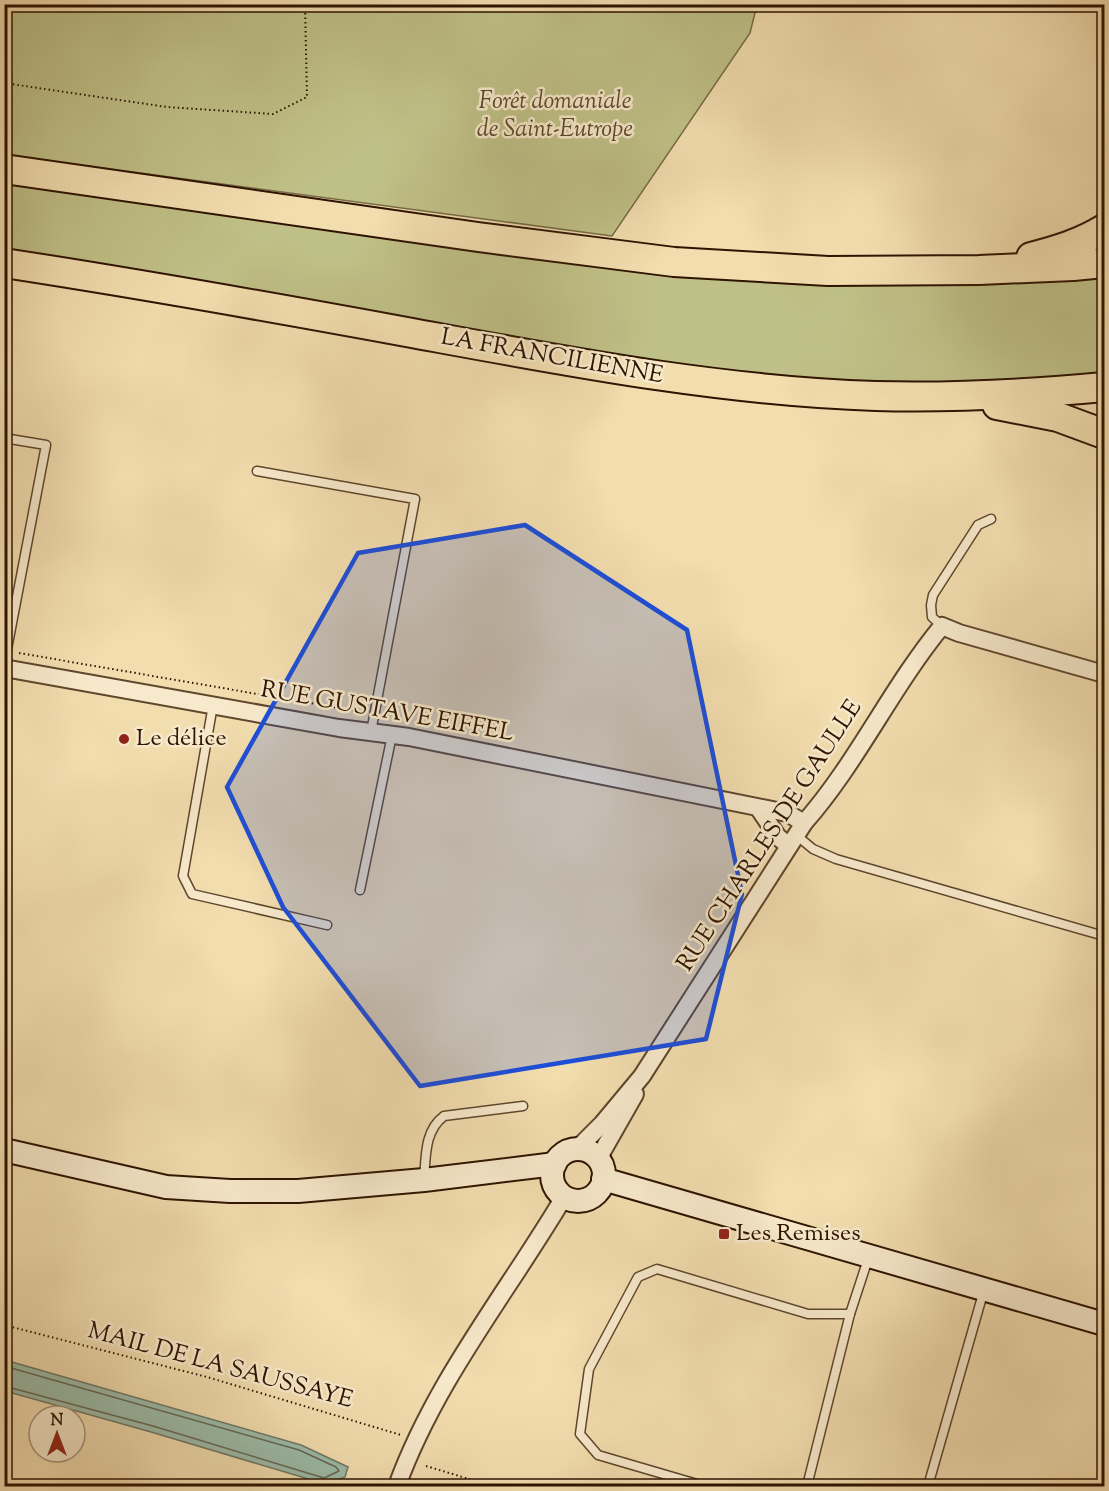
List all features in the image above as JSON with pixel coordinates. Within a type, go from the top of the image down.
[{"type":"highway","points":[[4,169],[531,245],[675,262],[828,271],[979,270],[1104,263]]},
{"type":"highway","points":[[979,270],[1060,250],[1104,229]]},
{"type":"highway","name":"LA FRANCILIENNE","points":[[4,263],[179,291],[648,374],[780,390],[873,396],[983,396],[1104,387]]},
{"type":"highway","points":[[983,396],[1000,407],[1058,417],[1104,434]]},
{"type":"street","points":[[942,626],[959,633],[1104,674]]},
{"type":"street","name":"RUE CHARLES DE GAULLE","points":[[576,1150],[602,1124],[642,1076],[796,835],[825,798],[892,696],[942,626]]},
{"type":"street","name":"RUE GUSTAVE EIFFEL","points":[[4,667],[392,735],[787,813],[796,835],[778,837],[759,809]]},
{"type":"street","name":"RUE CHARLES DE GAULLE","points":[[601,1169],[642,1076]]},
{"type":"street","points":[[4,1150],[166,1187],[230,1191],[298,1191],[424,1180],[558,1182],[580,1201],[590,1198],[601,1188],[601,1169]]},
{"type":"street","points":[[397,1486],[426,1418],[558,1182],[567,1152],[585,1150],[601,1169],[869,1256],[1104,1324]]},
{"type":"lane","points":[[4,438],[46,446],[4,667]]},
{"type":"lane","points":[[257,471],[415,500],[371,732]]},
{"type":"lane","points":[[942,626],[933,617],[931,605],[933,595],[978,525],[991,519]]},
{"type":"lane","points":[[213,705],[183,876],[187,887],[192,894],[327,925]]},
{"type":"lane","points":[[360,890],[392,735]]},
{"type":"lane","name":"RUE GUSTAVE EIFFEL","points":[[796,835],[813,849],[836,859],[1104,936]]},
{"type":"lane","points":[[424,1180],[427,1141],[436,1122],[444,1116],[523,1106]]},
{"type":"lane","points":[[807,1486],[850,1314],[869,1256]]},
{"type":"lane","points":[[704,1486],[598,1455],[580,1434],[589,1369],[638,1277],[657,1269],[808,1314],[850,1314]]},
{"type":"lane","points":[[928,1486],[984,1289]]},
{"type":"path","points":[[4,83],[167,107],[273,114],[307,97],[305,4]]},
{"type":"path","name":"MAIL DE LA SAUSSAYE","points":[[4,1325],[207,1377],[389,1430],[407,1438]]},
{"type":"path","points":[[426,1466],[492,1486]]},
{"type":"highlighted area","points":[[525,525],[687,630],[742,894],[706,1039],[420,1086],[283,907],[227,787],[358,553]]},
{"type":"green space","name":"Forêt domaniale de Saint-Eutrope","points":[[5,4],[757,5],[750,33],[612,236],[5,155]]},
{"type":"green space","points":[[4,177],[607,266],[1104,270],[1104,378],[921,388],[627,362],[5,255]]},
{"type":"water","points":[[5,1360],[301,1445],[348,1467],[345,1477],[325,1484],[87,1414],[87,1404],[51,1404],[5,1391]]},
{"type":"place","name":"Le délice","points":[[124,739]]},
{"type":"place","name":"Les Remises","points":[[724,1234]]}]
